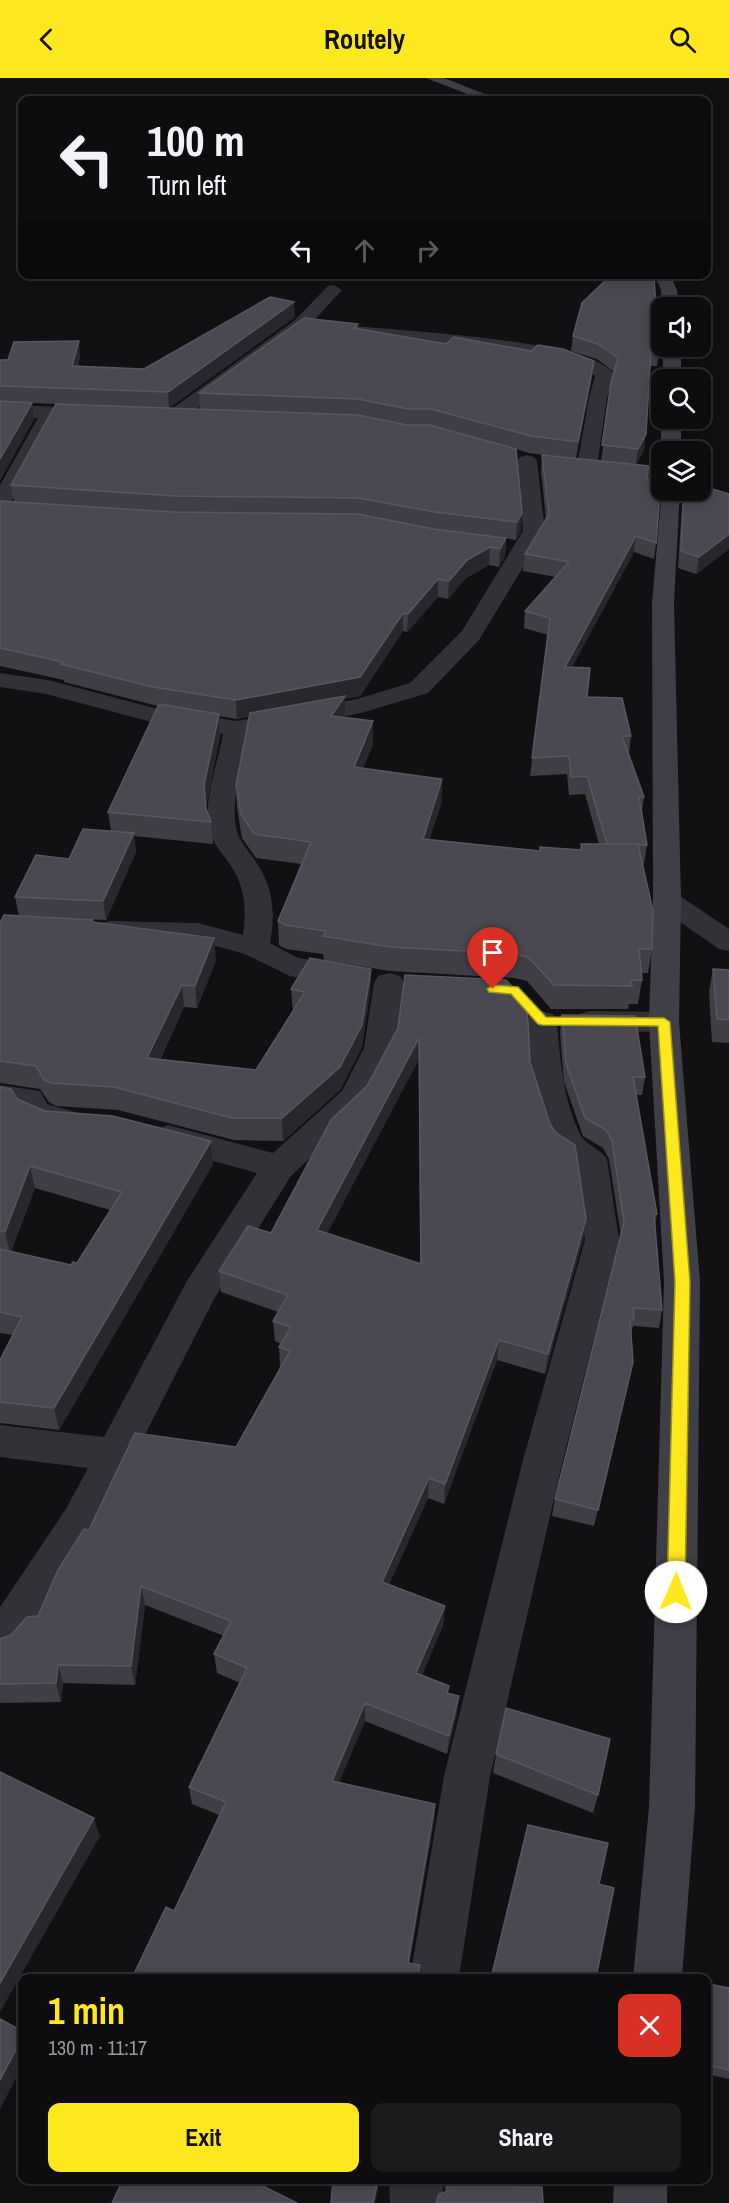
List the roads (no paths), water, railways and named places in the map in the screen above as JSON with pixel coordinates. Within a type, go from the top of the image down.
[{"type":"main road","points":[[432,78],[483,96]]},
{"type":"main road","points":[[664,279],[670,297]]},
{"type":"main road","points":[[657,1974],[672,1807],[682,1282],[664,1022],[667,900],[663,603],[669,501]]},
{"type":"main road","points":[[640,2203],[641,2184]]},
{"type":"street","points":[[173,417],[300,325],[334,290]]},
{"type":"street","points":[[300,325],[545,351],[597,369],[605,374],[598,398],[587,467]]},
{"type":"street","points":[[0,410],[117,416]]},
{"type":"street","points":[[0,504],[50,413]]},
{"type":"street","points":[[151,417],[205,419]]},
{"type":"street","points":[[0,680],[48,687],[152,715],[237,729],[361,706],[419,688],[471,636],[513,548],[534,531],[516,458],[651,475]]},
{"type":"street","points":[[237,729],[221,822],[227,845],[243,862],[256,888],[261,916],[255,947]]},
{"type":"street","points":[[667,900],[729,942]]},
{"type":"street","points":[[0,1638],[23,1612],[80,1522],[201,1291],[279,1167],[354,1098],[380,1048],[401,983],[290,966],[255,947],[198,932],[84,931]]},
{"type":"street","points":[[435,1974],[466,1776],[540,1472],[602,1240],[590,1159],[567,1144],[546,1082],[532,1009],[664,1022]]},
{"type":"street","points":[[0,1096],[29,1099],[34,1111],[50,1119],[98,1124]]},
{"type":"street","points":[[140,1130],[279,1167]]},
{"type":"street","points":[[0,1441],[117,1455]]},
{"type":"street","points":[[416,2184],[417,2203]]}]
